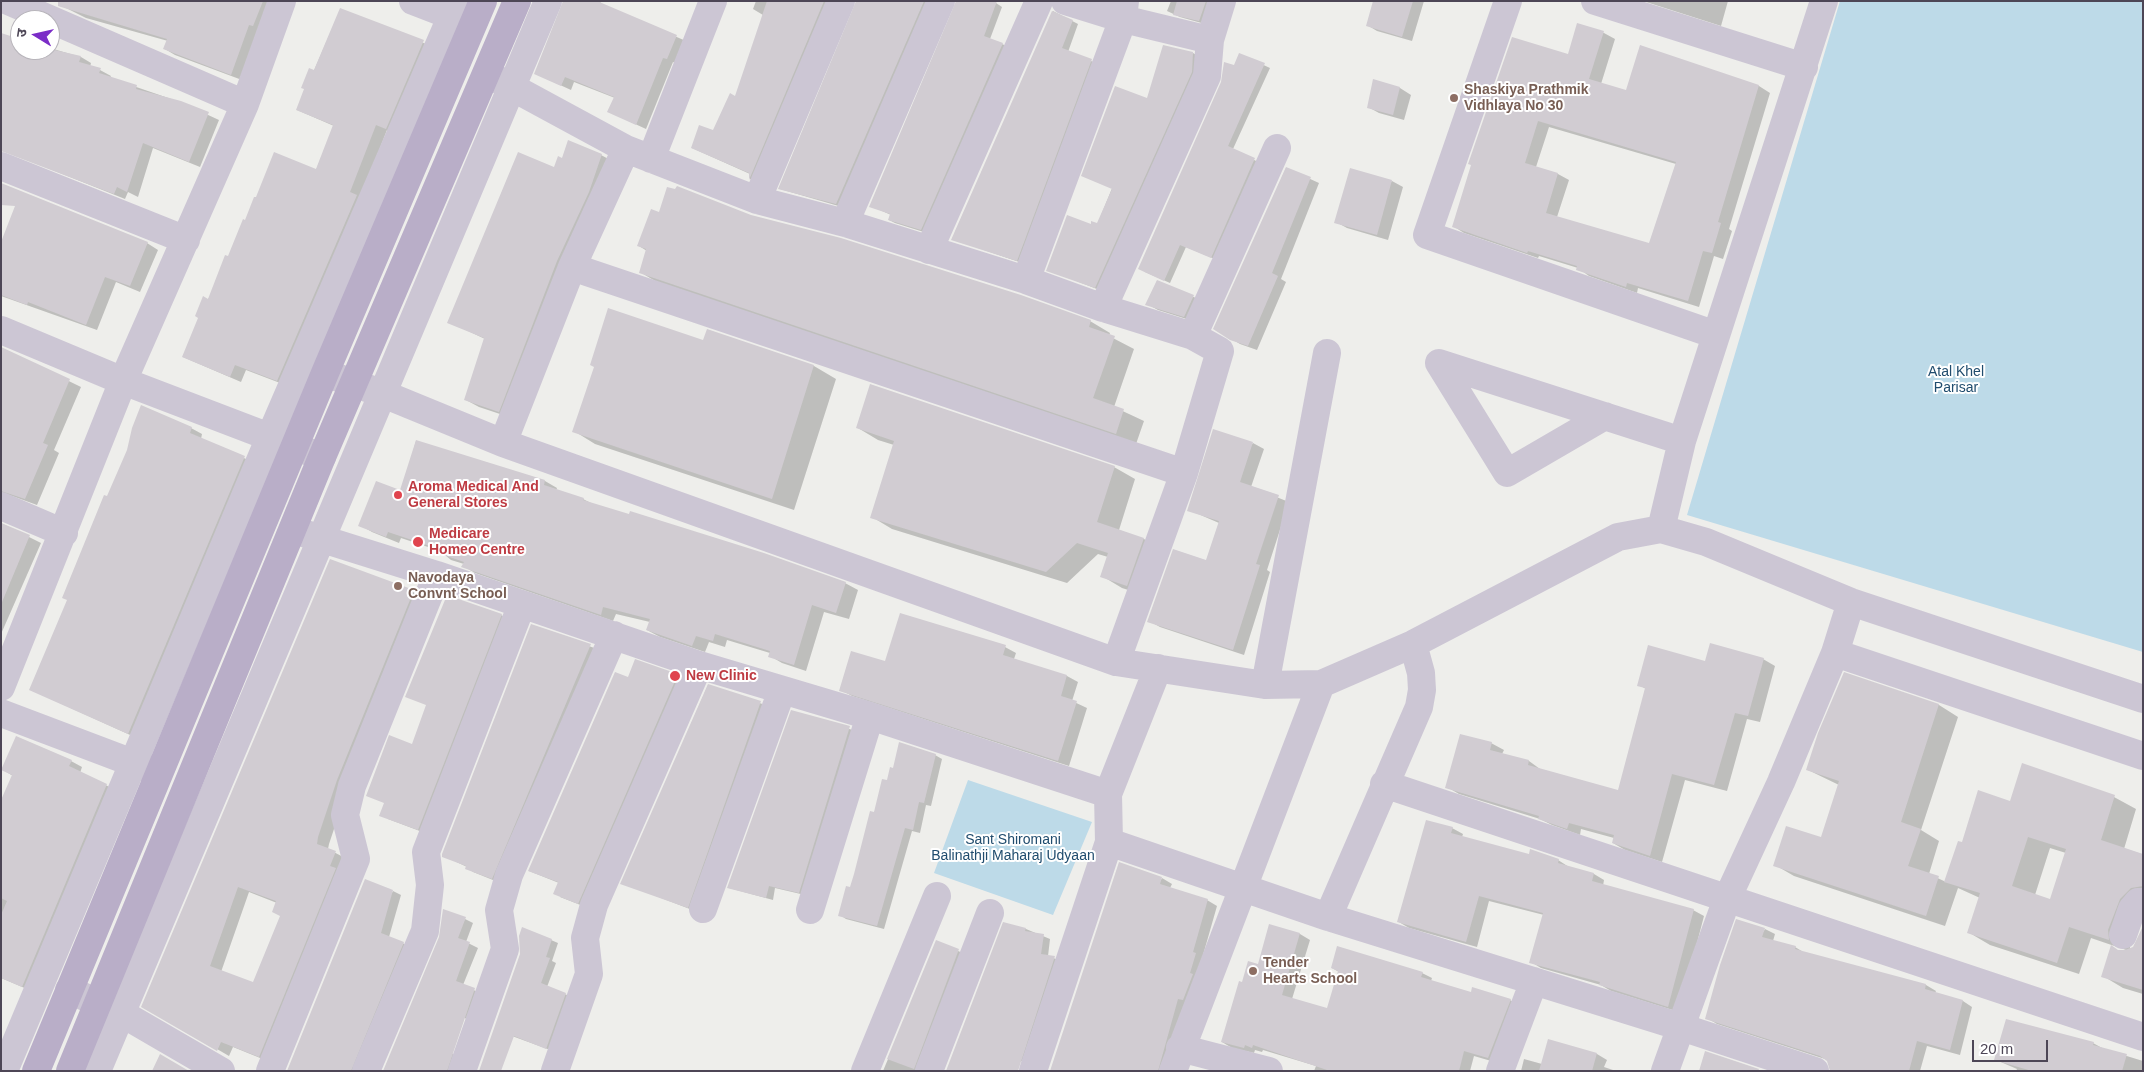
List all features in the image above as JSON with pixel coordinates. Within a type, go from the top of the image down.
[{"type":"main road","points":[[70,1071],[110,1007],[292,529],[517,1]]},
{"type":"main road","points":[[36,1071],[296,447],[467,11]]},
{"type":"street","points":[[8,1],[245,104]]},
{"type":"street","points":[[1,687],[64,533],[123,380],[245,104],[282,1]]},
{"type":"street","points":[[4,1071],[132,762],[270,437],[467,11],[413,1]]},
{"type":"street","points":[[97,1071],[110,1007],[320,539],[548,1]]},
{"type":"street","points":[[652,159],[713,1]]},
{"type":"street","points":[[756,200],[841,1]]},
{"type":"street","points":[[845,223],[941,1]]},
{"type":"street","points":[[929,250],[1039,1]]},
{"type":"street","points":[[1065,1],[1124,10],[1210,40]]},
{"type":"street","points":[[1103,308],[1207,76],[1210,40],[1222,1]]},
{"type":"street","points":[[1508,1],[1427,235],[1716,335]]},
{"type":"street","points":[[1595,1],[1804,67]]},
{"type":"street","points":[[1661,529],[1682,441],[1824,1]]},
{"type":"street","points":[[1026,280],[1124,10]]},
{"type":"street","points":[[487,75],[512,86],[626,149],[756,200],[845,223],[1026,280],[1103,308],[1193,336],[1220,351],[1184,473],[1116,662]]},
{"type":"street","points":[[1193,336],[1277,148]]},
{"type":"street","points":[[503,443],[572,267],[626,149]]},
{"type":"street","points":[[1,166],[186,240]]},
{"type":"street","points":[[572,267],[1184,473]]},
{"type":"street","points":[[1,330],[123,380],[322,457]]},
{"type":"street","points":[[1265,685],[1327,353]]},
{"type":"street","points":[[1605,416],[1507,473],[1439,363],[1605,416],[1682,441]]},
{"type":"street","points":[[325,373],[381,393],[503,443],[1116,662],[1265,685],[1321,684],[1413,644],[1618,537],[1661,529],[1706,542],[1851,602],[2143,699]]},
{"type":"street","points":[[1,506],[64,533]]},
{"type":"street","points":[[292,529],[437,575],[699,665],[870,716],[1108,794]]},
{"type":"street","points":[[270,1071],[356,859],[346,815],[352,786],[437,575]]},
{"type":"street","points":[[1665,1071],[1727,899],[1781,782],[1835,653],[1851,602]]},
{"type":"street","points":[[366,1071],[425,931],[430,884],[426,852],[522,604]]},
{"type":"street","points":[[462,1071],[505,949],[499,910],[509,875],[614,635]]},
{"type":"street","points":[[1328,917],[1419,707],[1422,690],[1421,673],[1413,644]]},
{"type":"street","points":[[1835,653],[2143,756]]},
{"type":"street","points":[[555,1071],[589,974],[585,938],[594,905],[699,665]]},
{"type":"street","points":[[1033,1071],[1109,842],[1108,794],[1158,668]]},
{"type":"street","points":[[1269,1071],[1177,1060],[1321,684]]},
{"type":"street","points":[[703,909],[782,690]]},
{"type":"street","points":[[1,713],[160,773]]},
{"type":"street","points":[[810,910],[870,716]]},
{"type":"street","points":[[1384,784],[2143,1037]]},
{"type":"street","points":[[1109,842],[1328,917],[1681,1027],[1769,1064],[1815,1071]]},
{"type":"street","points":[[865,1071],[936,896]]},
{"type":"street","points":[[2123,935],[2132,909],[2138,902],[2143,902]]},
{"type":"street","points":[[929,1071],[990,912]]},
{"type":"street","points":[[1500,1071],[1534,981]]},
{"type":"street","points":[[69,990],[110,1007],[221,1071]]},
{"type":"green space","name":"Atal Khel Parisar","points":[[1840,1],[2143,1],[2143,652],[1687,515]]},
{"type":"green space","name":"Sant Shiromani Balinathji Maharaj Udyaan","points":[[968,780],[1092,822],[1053,915],[934,873]]},
{"type":"building","points":[[58,1],[263,1],[253,26],[249,25],[231,75],[163,49],[167,39],[58,6]]},
{"type":"building","points":[[563,1],[597,1],[677,35],[667,59],[663,58],[636,125],[607,112],[614,97],[565,77],[561,86],[534,74]]},
{"type":"building","points":[[767,1],[824,1],[749,180],[749,173],[691,148],[699,125],[713,130],[730,93],[735,96]]},
{"type":"building","points":[[856,1],[924,1],[836,204],[778,189]]},
{"type":"building","points":[[956,1],[997,1],[984,36],[1003,43],[921,230],[888,220],[890,214],[869,207]]},
{"type":"building","points":[[1177,1],[1206,1],[1199,21],[1173,15]]},
{"type":"building","points":[[1373,1],[1413,1],[1402,37],[1366,26]]},
{"type":"building","points":[[340,8],[424,40],[386,129],[376,125],[350,192],[357,195],[277,381],[235,365],[230,377],[182,357],[198,318],[195,316],[203,296],[208,299],[225,255],[228,256],[243,219],[245,220],[254,197],[256,197],[274,152],[316,169],[333,125],[296,110],[304,89],[301,88],[309,68],[314,70]]},
{"type":"building","points":[[1052,11],[1073,20],[1062,48],[1092,59],[1017,261],[951,240]]},
{"type":"building","points":[[1577,23],[1604,31],[1589,79],[1626,90],[1640,45],[1759,85],[1718,222],[1721,223],[1712,253],[1703,251],[1688,301],[1627,283],[1626,287],[1576,270],[1577,266],[1528,251],[1527,253],[1452,227],[1471,165],[1468,164],[1512,37],[1568,54]],"holes":[[[1538,121],[1676,162],[1649,243],[1546,213],[1558,173],[1525,163]]]},
{"type":"building","points":[[1,33],[10,36],[10,60],[60,60],[60,51],[81,56],[79,62],[101,68],[99,73],[137,85],[136,89],[181,101],[209,112],[189,162],[143,143],[127,192],[117,187],[114,194],[1,151]]},
{"type":"building","points":[[1163,45],[1193,52],[1192,72],[1095,288],[1046,271],[1067,215],[1091,224],[1091,221],[1097,223],[1112,189],[1081,176],[1115,86],[1147,98]]},
{"type":"building","points":[[1239,53],[1265,63],[1228,146],[1255,158],[1211,258],[1180,245],[1164,281],[1138,269],[1221,82],[1224,62],[1234,65]]},
{"type":"building","points":[[1373,79],[1400,87],[1393,115],[1367,108]]},
{"type":"building","points":[[568,140],[602,154],[589,192],[557,261],[499,412],[464,400],[484,338],[447,323],[518,152],[554,167],[558,156],[562,158]]},
{"type":"building","points":[[1286,167],[1311,177],[1272,273],[1278,276],[1248,346],[1230,340],[1213,329]]},
{"type":"building","points":[[1350,168],[1392,180],[1377,235],[1334,223]]},
{"type":"building","points":[[1,183],[148,242],[130,286],[105,277],[86,325],[28,302],[27,305],[1,295],[1,242],[15,206],[1,205]]},
{"type":"building","points":[[677,186],[751,215],[841,238],[1021,295],[1091,320],[1089,327],[1115,336],[1093,398],[1124,409],[1116,434],[639,273],[646,249],[637,246],[651,209],[659,212],[667,187],[675,189]]},
{"type":"building","points":[[1157,280],[1194,295],[1184,317],[1145,305]]},
{"type":"building","points":[[608,308],[703,340],[707,329],[814,365],[772,499],[572,432],[594,367],[590,365]]},
{"type":"building","points":[[1,347],[70,379],[43,443],[48,445],[25,499],[1,491]]},
{"type":"building","points":[[870,384],[1115,466],[1097,522],[1144,538],[1127,586],[1100,577],[1108,553],[1077,543],[1046,572],[870,518],[894,441],[856,428]]},
{"type":"building","points":[[141,405],[192,427],[190,433],[245,456],[128,734],[29,690],[67,600],[62,598],[104,495],[107,496],[127,450],[132,428]]},
{"type":"building","points":[[1213,429],[1253,442],[1240,482],[1279,495],[1256,564],[1260,565],[1233,650],[1147,622],[1173,549],[1206,560],[1219,521],[1187,511]]},
{"type":"building","points":[[416,440],[545,480],[544,485],[584,498],[583,500],[629,514],[630,511],[764,553],[846,582],[836,613],[812,605],[794,665],[768,657],[770,651],[715,634],[713,641],[696,636],[692,646],[646,630],[650,619],[603,607],[601,615],[461,567],[464,562],[438,553],[439,549],[388,532],[386,537],[358,526],[376,481],[400,490]]},
{"type":"building","points":[[1,523],[30,535],[2,602],[1,602]]},
{"type":"building","points":[[330,559],[414,590],[337,780],[318,837],[317,844],[336,851],[330,866],[336,868],[259,1057],[221,1042],[217,1051],[141,1007]],"holes":[[[238,887],[276,901],[272,912],[280,916],[253,982],[210,966]]]},
{"type":"building","points":[[447,595],[502,614],[418,830],[379,816],[384,803],[366,796],[389,735],[412,744],[426,705],[405,697]]},
{"type":"building","points":[[900,613],[1006,645],[1003,655],[1067,675],[1061,696],[1077,701],[1058,761],[839,691],[851,651],[885,661]]},
{"type":"building","points":[[531,624],[591,644],[492,879],[465,869],[466,866],[442,857],[442,854]]},
{"type":"building","points":[[1710,643],[1764,658],[1748,716],[1735,713],[1714,785],[1672,774],[1650,856],[1612,843],[1614,835],[1569,823],[1567,829],[1538,819],[1539,816],[1445,788],[1460,734],[1492,742],[1490,750],[1529,760],[1528,765],[1618,790],[1645,688],[1637,686],[1648,645],[1705,661]]},
{"type":"building","points":[[635,659],[678,674],[578,904],[553,894],[558,882],[528,871],[615,672],[628,677]]},
{"type":"building","points":[[1844,672],[1939,704],[1901,822],[1921,829],[1908,866],[1939,876],[1926,916],[1773,866],[1786,826],[1821,837],[1839,781],[1806,770],[1818,733]]},
{"type":"building","points":[[708,684],[761,701],[688,908],[620,884]]},
{"type":"building","points":[[791,710],[850,726],[799,893],[769,886],[766,898],[727,888]]},
{"type":"building","points":[[16,736],[72,760],[69,766],[107,784],[22,987],[1,978],[1,915],[7,901],[1,898],[1,800],[12,775],[1,770]]},
{"type":"building","points":[[899,742],[936,754],[924,803],[919,802],[913,830],[905,828],[877,926],[838,916],[846,886],[850,887],[854,874],[870,811],[874,812],[882,779],[887,780],[890,767],[893,768]]},
{"type":"building","points":[[2022,763],[2115,795],[2101,840],[2143,854],[2143,886],[2131,888],[2120,899],[2108,930],[2109,940],[2069,927],[2057,963],[1967,933],[1980,893],[1944,882],[1958,841],[1962,842],[1978,790],[2010,801]],"holes":[[[2028,837],[2066,849],[2050,899],[2012,886]]]},
{"type":"building","points":[[1426,820],[1453,827],[1451,833],[1529,854],[1530,849],[1559,859],[1558,863],[1594,873],[1592,881],[1694,909],[1668,1007],[1599,985],[1600,982],[1529,963],[1543,913],[1479,896],[1466,942],[1397,922]]},
{"type":"building","points":[[1119,862],[1162,877],[1160,884],[1208,899],[1193,952],[1196,953],[1190,973],[1193,974],[1183,1000],[1178,999],[1158,1071],[1050,1071]]},
{"type":"building","points":[[365,879],[393,890],[381,933],[404,942],[351,1071],[287,1071]]},
{"type":"building","points":[[443,909],[466,917],[458,938],[470,942],[456,981],[475,988],[447,1071],[383,1071],[439,937]]},
{"type":"building","points":[[1736,919],[1765,928],[1762,937],[1796,946],[1795,949],[1926,984],[1925,989],[1963,1000],[1950,1050],[1917,1041],[1909,1071],[1830,1071],[1827,1061],[1820,1056],[1705,1019],[1720,965]]},
{"type":"building","points":[[1003,922],[1026,928],[1025,931],[1044,934],[1041,954],[1055,956],[1018,1071],[946,1071]]},
{"type":"building","points":[[1269,924],[1300,933],[1282,995],[1327,1008],[1338,971],[1331,968],[1337,946],[1423,972],[1421,977],[1471,992],[1472,987],[1511,999],[1488,1058],[1464,1051],[1459,1071],[1330,1071],[1253,1045],[1252,1048],[1245,1045],[1244,1048],[1221,1042],[1239,981],[1242,982],[1248,961],[1258,964]]},
{"type":"building","points":[[2143,926],[2143,990],[2101,977],[2111,945],[2118,950],[2133,947]]},
{"type":"building","points":[[522,927],[552,939],[546,957],[550,958],[541,983],[566,993],[546,1049],[514,1036],[501,1071],[479,1071],[520,954],[519,936]]},
{"type":"building","points":[[936,940],[959,949],[914,1069],[887,1059]]},
{"type":"building","points":[[2006,1019],[2094,1042],[2093,1045],[2127,1054],[2122,1071],[2032,1071],[1994,1060]]},
{"type":"building","points":[[1548,1039],[1597,1053],[1592,1071],[1539,1071]]},
{"type":"building","points":[[1705,1051],[1759,1069],[1758,1071],[1699,1071]]},
{"type":"building","points":[[160,1054],[189,1071],[152,1071]]},
{"type":"place","name":"Shaskiya Prathmik Vidhlaya No 30","points":[[1454,98]]},
{"type":"place","name":"Aroma Medical And General Stores","points":[[398,495]]},
{"type":"place","name":"Medicare Homeo Centre","points":[[418,542]]},
{"type":"place","name":"Navodaya Convnt School","points":[[398,586]]},
{"type":"place","name":"New Clinic","points":[[675,676]]},
{"type":"place","name":"Tender Hearts School","points":[[1253,971]]}]
